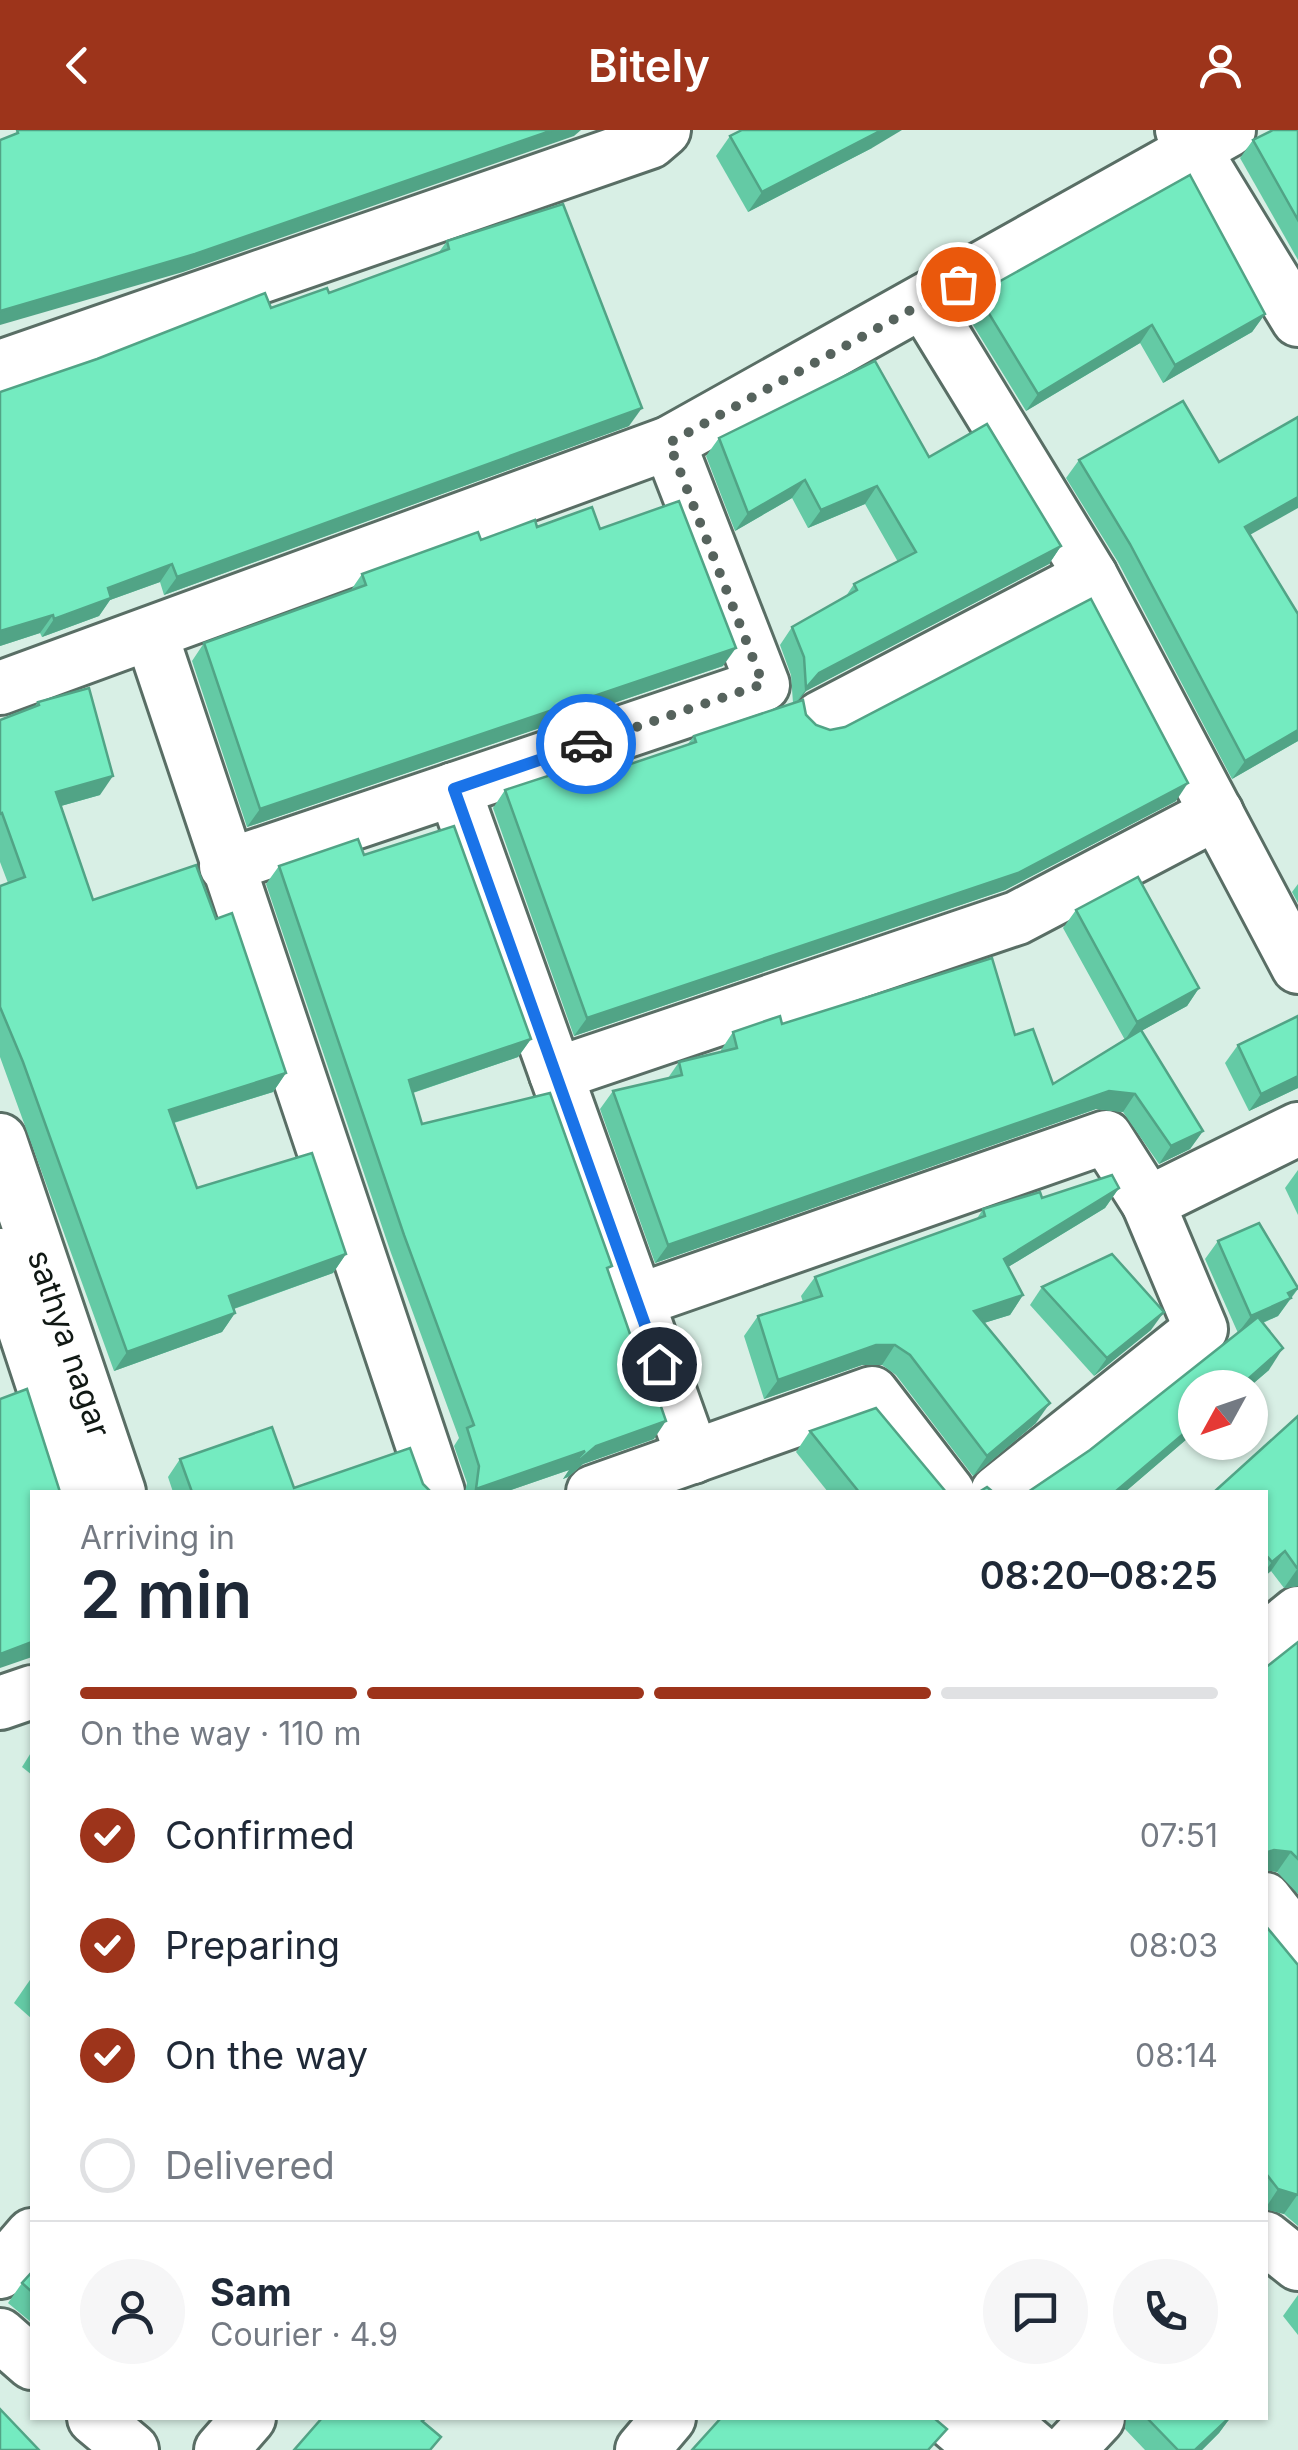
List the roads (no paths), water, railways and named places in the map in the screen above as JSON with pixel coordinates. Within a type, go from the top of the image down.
[{"type":"street","points":[[0,367],[650,142],[664,130]]},
{"type":"street","points":[[0,688],[669,443],[924,303],[1202,136],[1298,320]]},
{"type":"street","points":[[924,303],[1091,576],[1298,967]]},
{"type":"street","points":[[226,866],[763,684],[669,443]]},
{"type":"street","points":[[820,718],[1091,576]]},
{"type":"street","points":[[152,634],[226,866],[437,1490]]},
{"type":"street","points":[[454,789],[692,1457]]},
{"type":"street","points":[[556,1074],[1017,918],[1217,813]]},
{"type":"street","points":[[1148,1203],[1298,1129]]},
{"type":"street","points":[[637,1301],[1106,1138],[1148,1203],[1201,1330],[1000,1490]]},
{"type":"street","name":"sathya nagar","points":[[0,1140],[118,1490]]},
{"type":"street","name":"sathya nagar","points":[[0,1255],[77,1490]]},
{"type":"street","points":[[599,1490],[872,1393],[946,1490]]},
{"type":"street","points":[[1268,1638],[1298,1614]]},
{"type":"street","points":[[0,1703],[30,1693]]},
{"type":"street","points":[[1268,1903],[1298,1941]]},
{"type":"street","points":[[0,2272],[30,2237]]},
{"type":"street","points":[[1268,2240],[1298,2264]]},
{"type":"street","points":[[0,2334],[30,2361]]},
{"type":"street","points":[[96,2420],[132,2450]]},
{"type":"street","points":[[221,2450],[248,2420]]},
{"type":"street","points":[[642,2450],[667,2420]]},
{"type":"street","points":[[950,2420],[984,2450]]},
{"type":"street","points":[[1001,2420],[1036,2450]]},
{"type":"street","points":[[1068,2450],[1096,2420]]}]
